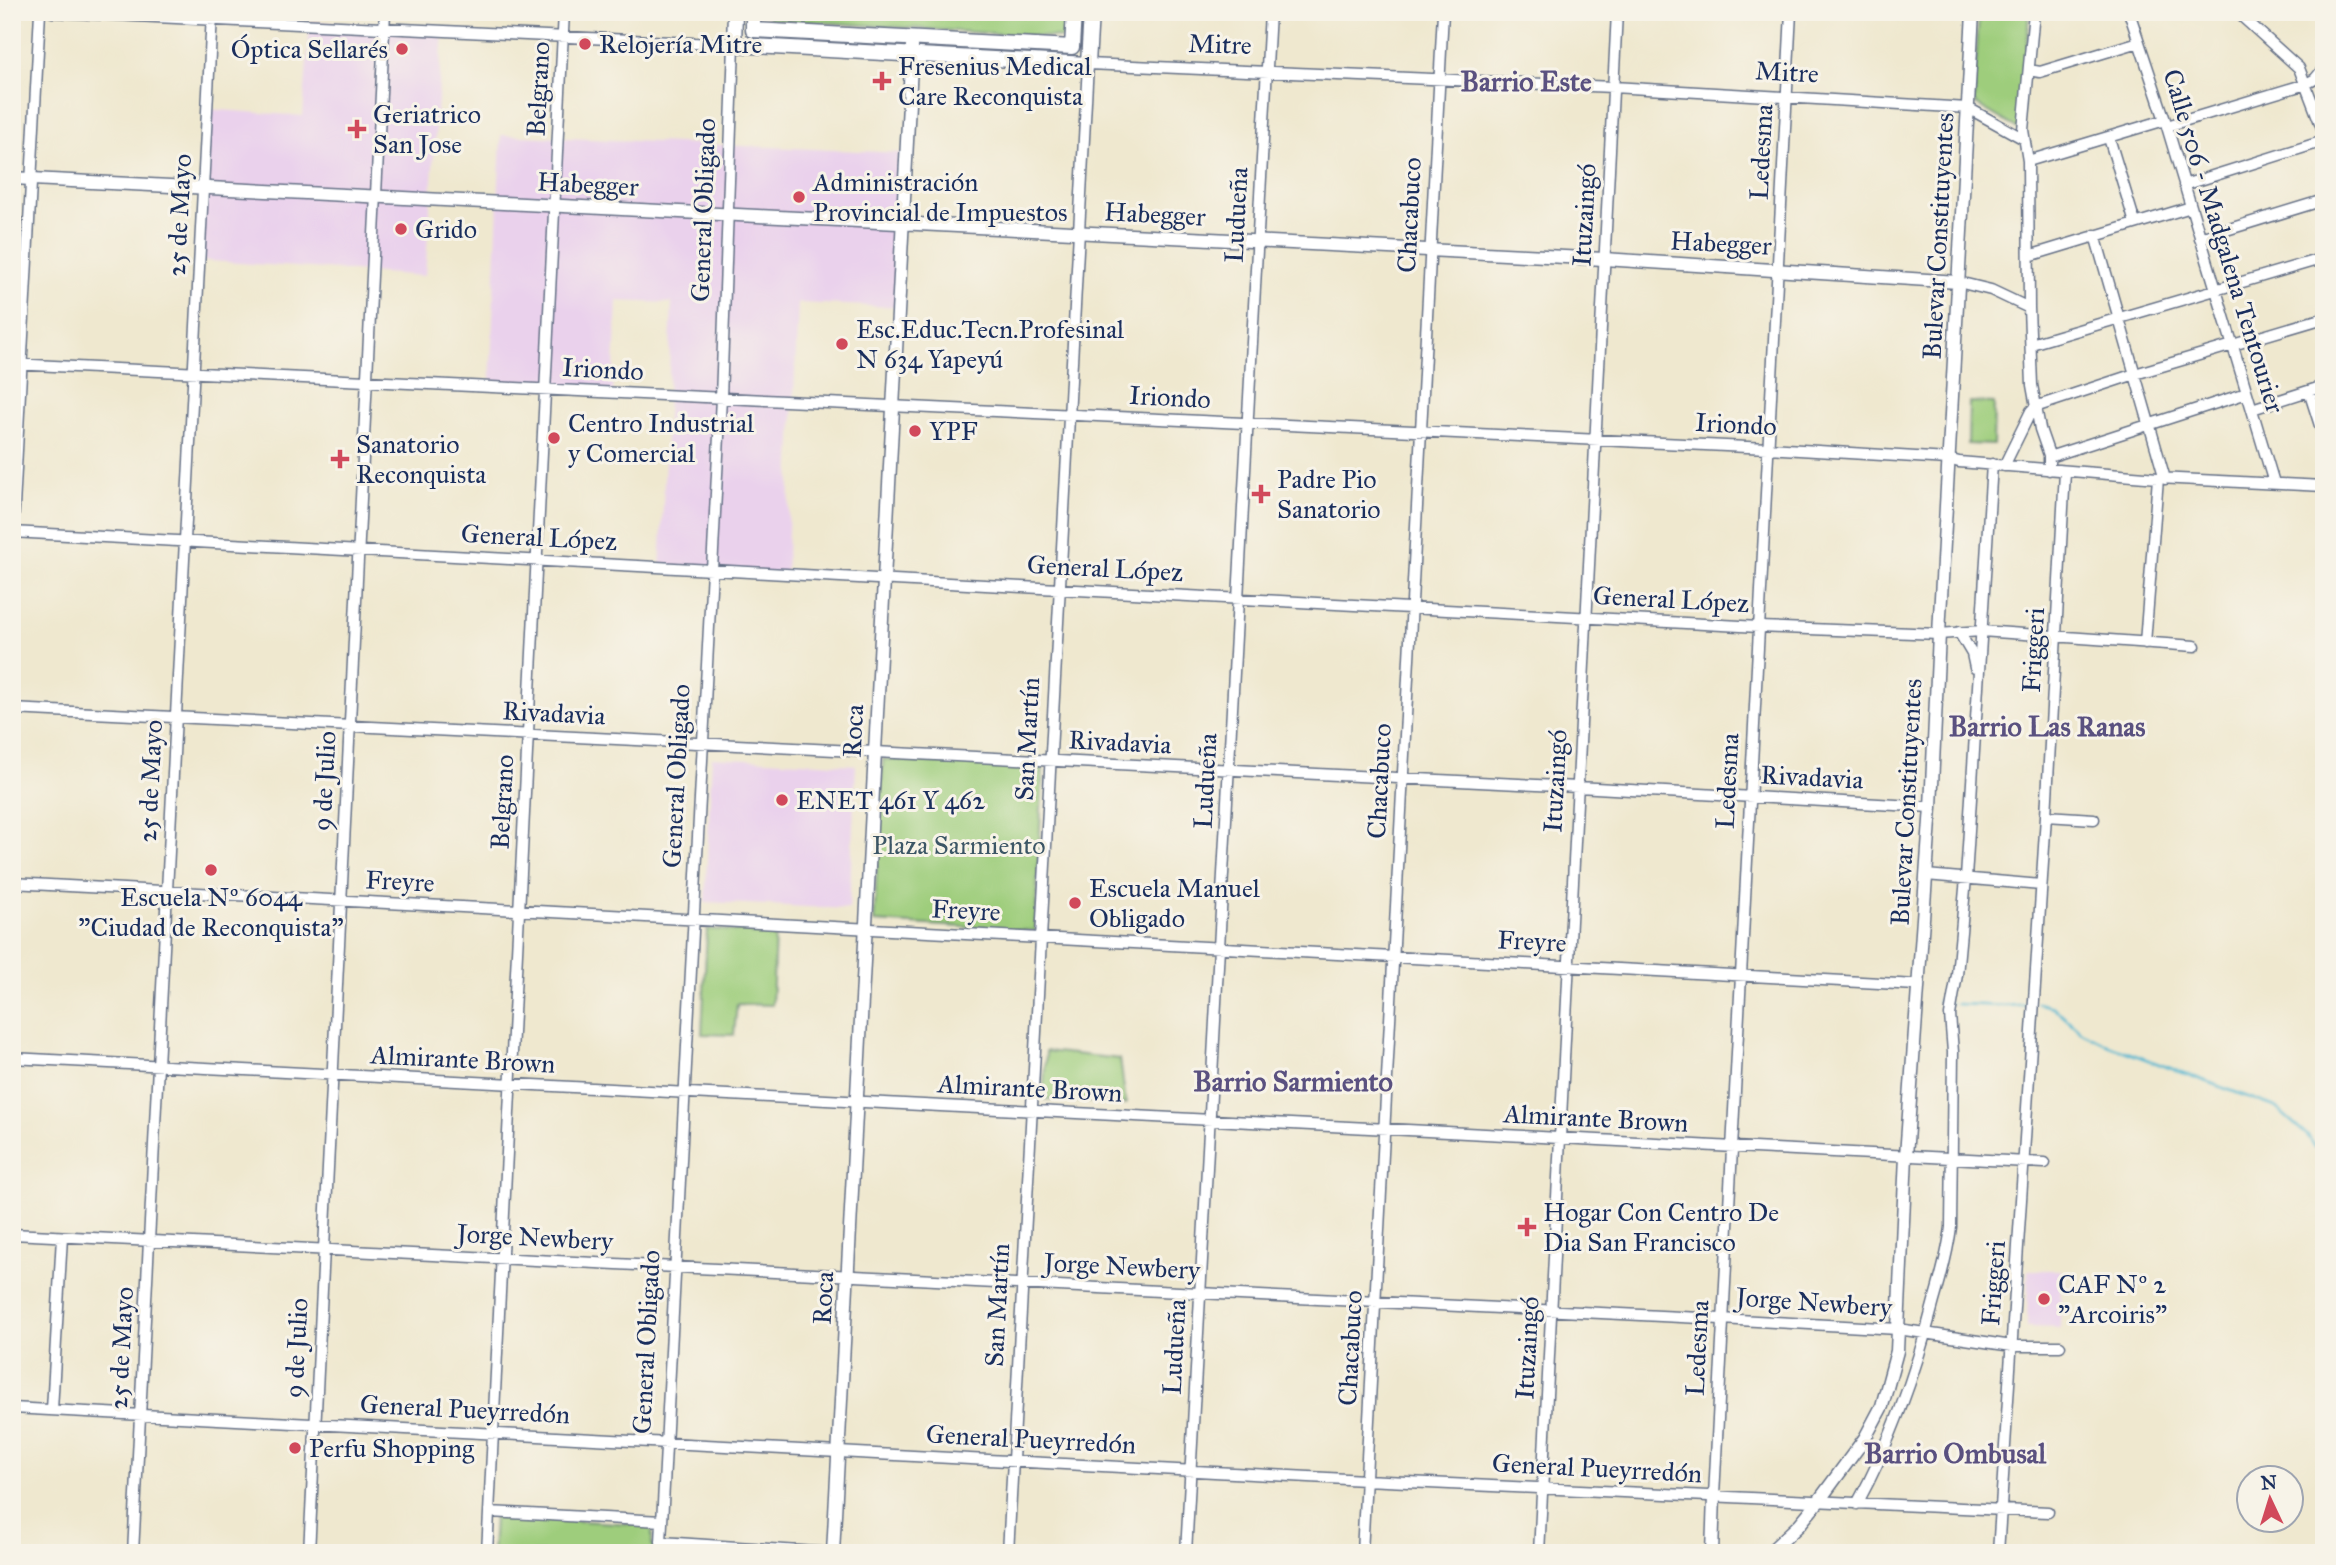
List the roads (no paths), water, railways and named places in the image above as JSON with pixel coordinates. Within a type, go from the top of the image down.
[{"type":"main road","name":"General Obligado","points":[[734,45],[735,12]]},
{"type":"main road","points":[[753,12],[753,30],[1072,47],[1074,12]]},
{"type":"main road","name":"San Martín","points":[[1088,64],[1091,12]]},
{"type":"main road","name":"Mitre","points":[[734,45],[1088,64]]},
{"type":"street","points":[[12,545],[17,364],[40,12]]},
{"type":"street","name":"Mitre","points":[[52,12],[212,16],[384,28],[734,45]]},
{"type":"street","name":"9 de Julio","points":[[309,1553],[385,12]]},
{"type":"street","name":"Belgrano","points":[[486,1553],[564,12]]},
{"type":"street","name":"Ludueña","points":[[1186,1553],[1270,12]]},
{"type":"street","name":"Chacabuco","points":[[1362,1553],[1443,12]]},
{"type":"street","name":"Ituzaingó","points":[[1539,1553],[1617,12]]},
{"type":"street","name":"Ledesma","points":[[1712,1553],[1721,1318],[1791,12]]},
{"type":"street","name":"Bulevar Constituyentes","points":[[1769,1553],[1799,1525],[1866,1438],[1888,1388],[1897,1351],[1906,1156],[1931,807],[1939,634],[1953,461],[1958,282],[1973,12]]},
{"type":"street","points":[[2034,12],[2024,139],[2028,161],[2029,308],[2032,385],[2035,407],[2049,457],[2049,470]]},
{"type":"street","name":"Calle 506 - Madgalena Tentourier","points":[[2129,12],[2166,123],[2274,483]]},
{"type":"street","points":[[2237,12],[2299,68],[2324,133]]},
{"type":"street","name":"25 de Mayo","points":[[133,1553],[212,16]]},
{"type":"street","name":"Roca","points":[[832,1553],[912,38]]},
{"type":"street","points":[[2029,70],[2040,72],[2139,42]]},
{"type":"street","name":"General Obligado","points":[[734,45],[721,398],[674,1267],[662,1542],[740,1550]]},
{"type":"street","name":"Mitre","points":[[1088,64],[1439,78],[1968,108]]},
{"type":"street","name":"San Martín","points":[[1008,1553],[1088,64]]},
{"type":"street","points":[[2028,161],[2306,84],[2315,79],[2324,68]]},
{"type":"street","points":[[1968,108],[2024,139]]},
{"type":"street","points":[[2109,138],[2135,223]]},
{"type":"street","points":[[2184,185],[2324,141]]},
{"type":"street","name":"Habegger","points":[[12,177],[1777,269],[1958,282]]},
{"type":"street","points":[[2200,238],[2324,200]]},
{"type":"street","points":[[2029,257],[2191,206]]},
{"type":"street","points":[[2095,235],[2150,424],[2162,478],[2145,643]]},
{"type":"street","points":[[2031,344],[2324,258]]},
{"type":"street","points":[[1958,282],[1991,290],[2029,308]]},
{"type":"street","points":[[2004,466],[2035,407],[2135,373],[2324,318]]},
{"type":"street","name":"Iriondo","points":[[17,364],[1768,449],[1992,464],[2065,472],[2324,486]]},
{"type":"street","points":[[2252,408],[2324,386]]},
{"type":"street","points":[[2309,391],[2324,438]]},
{"type":"street","points":[[2049,457],[2247,393]]},
{"type":"street","points":[[1857,1504],[1895,1424],[1926,1333],[1951,1227],[1951,1003],[1957,975],[1966,878],[1992,464]]},
{"type":"street","name":"Friggeri","points":[[1998,1553],[2035,998],[2065,472]]},
{"type":"street","name":"General López","points":[[13,532],[1759,626],[1939,634],[1982,631],[2195,646]]},
{"type":"street","points":[[1959,632],[1972,654],[1978,684]]},
{"type":"street","name":"Rivadavia","points":[[12,709],[1931,807]]},
{"type":"street","points":[[2046,816],[2094,819]]},
{"type":"street","points":[[1926,875],[2041,885]]},
{"type":"street","name":"Freyre","points":[[12,883],[1917,985]]},
{"type":"street","name":"Almirante Brown","points":[[12,1058],[1384,1131],[2045,1163]]},
{"type":"street","name":"Jorge Newbery","points":[[12,1234],[1721,1318],[1898,1329],[2012,1346],[2060,1346]]},
{"type":"street","points":[[52,1410],[62,1237]]},
{"type":"street","name":"General Pueyrredón","points":[[12,1408],[1365,1480],[2048,1512]]},
{"type":"street","points":[[489,1511],[662,1521]]},
{"type":"street","points":[[740,1550],[832,1553]]},
{"type":"waterway","points":[[1938,1001],[1950,1003]]},
{"type":"waterway","points":[[2037,1003],[2053,1007],[2080,1031],[2108,1045],[2275,1107],[2308,1136],[2324,1161]]},
{"type":"waterway","points":[[1956,1004],[2030,1004]]},
{"type":"place","name":"Relojería Mitre","points":[[585,44]]},
{"type":"place","name":"Óptica Sellarés","points":[[402,49]]},
{"type":"place","name":"Fresenius Medical Care Reconquista","points":[[882,81]]},
{"type":"place","name":"Geriatrico San Jose","points":[[357,129]]},
{"type":"place","name":"Administración Provincial de Impuestos","points":[[799,197]]},
{"type":"place","name":"Grido","points":[[401,229]]},
{"type":"place","name":"Esc.Educ.Tecn.Profesinal N 634 Yapeyú","points":[[842,344]]},
{"type":"place","name":"YPF","points":[[915,431]]},
{"type":"place","name":"Centro Industrial y Comercial","points":[[554,438]]},
{"type":"place","name":"Sanatorio Reconquista","points":[[340,459]]},
{"type":"place","name":"Padre Pio Sanatorio","points":[[1261,494]]},
{"type":"place","name":"ENET 461 Y 462","points":[[782,800]]},
{"type":"place","name":"Escuela Nº 6044 \"Ciudad de Reconquista\"","points":[[211,870]]},
{"type":"place","name":"Escuela Manuel Obligado","points":[[1075,903]]},
{"type":"place","name":"Hogar Con Centro De Dia San Francisco","points":[[1527,1227]]},
{"type":"place","name":"CAF Nº 2 \"Arcoiris\"","points":[[2044,1299]]},
{"type":"place","name":"Perfu Shopping","points":[[295,1448]]},
{"type":"district","name":"Barrio Este","points":[[1526,81]]},
{"type":"district","name":"Barrio Las Ranas","points":[[2047,726]]},
{"type":"district","name":"Barrio Sarmiento","points":[[1293,1081]]},
{"type":"district","name":"Barrio Ombusal","points":[[1955,1453]]},
{"type":"park label","name":"Plaza Sarmiento","points":[[959,845]]}]
